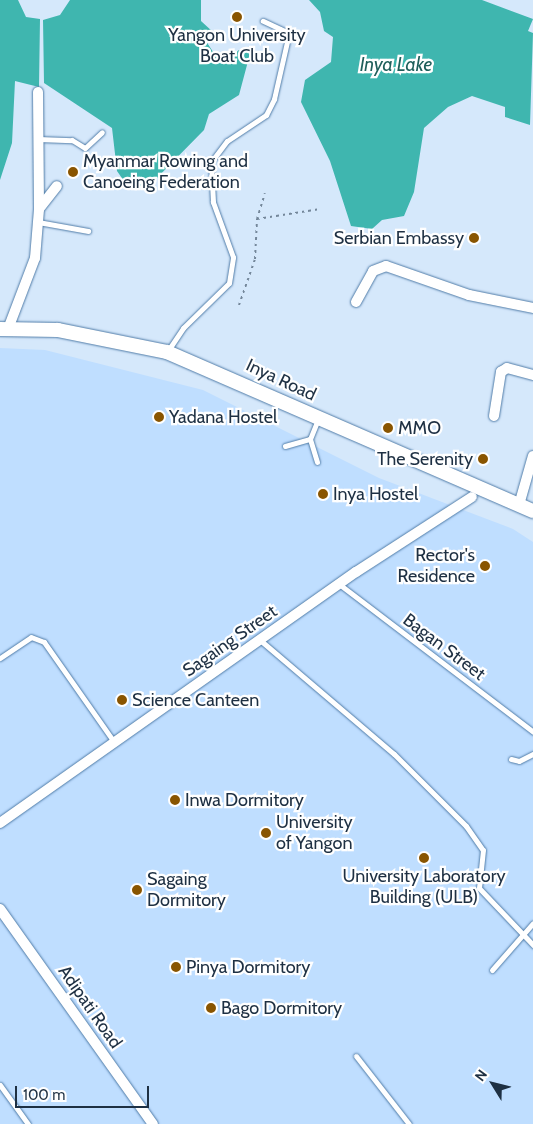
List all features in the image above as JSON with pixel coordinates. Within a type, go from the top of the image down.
[{"type":"main road","name":"Inya Road","points":[[4,329],[58,330],[167,352],[318,418],[477,493],[533,511]]},
{"type":"street","points":[[4,329],[35,258],[39,209],[38,92]]},
{"type":"street","points":[[39,209],[57,186]]},
{"type":"street","points":[[356,302],[373,271],[386,266],[468,295],[533,308]]},
{"type":"street","points":[[494,416],[501,372],[507,368],[533,375]]},
{"type":"street","points":[[519,505],[533,456]]},
{"type":"street","name":"Sagaing Street","points":[[0,823],[339,584],[477,493]]},
{"type":"street","name":"Adipati Road","points":[[0,909],[154,1124]]},
{"type":"lane","points":[[167,352],[184,328],[229,283],[233,257],[213,202],[211,162],[227,141],[266,115],[274,99],[289,33],[263,21]]},
{"type":"lane","points":[[37,139],[72,140],[85,148],[102,132]]},
{"type":"lane","points":[[38,222],[88,231]]},
{"type":"lane","points":[[317,462],[310,438],[318,418]]},
{"type":"lane","points":[[285,446],[310,438]]},
{"type":"lane","name":"Bagan Street","points":[[339,584],[533,732]]},
{"type":"lane","points":[[0,658],[31,637],[44,642],[114,743]]},
{"type":"lane","points":[[260,640],[394,754],[466,826],[483,850],[478,888],[533,945]]},
{"type":"lane","points":[[511,759],[519,761],[533,754]]},
{"type":"lane","points":[[492,970],[522,932],[533,923]]},
{"type":"lane","points":[[356,1056],[410,1124]]},
{"type":"lane","points":[[0,1085],[28,1124]]},
{"type":"path","points":[[239,305],[254,259],[257,219],[264,192]]},
{"type":"path","points":[[257,219],[320,209]]},
{"type":"shaded area","name":"University of Yangon","points":[[0,348],[45,350],[203,390],[379,478],[513,529],[533,542],[533,1124],[0,1124]]},
{"type":"water","points":[[0,0],[18,0],[26,17],[40,19],[39,87],[15,81],[12,143],[0,180]]},
{"type":"water","points":[[70,0],[201,0],[201,21],[213,32],[202,35],[221,64],[239,50],[251,50],[239,95],[209,114],[204,130],[148,187],[126,184],[117,171],[112,128],[44,83],[43,20],[60,15]]},
{"type":"water","name":"Inya Lake","points":[[309,0],[482,0],[533,19],[528,31],[533,33],[530,125],[505,117],[505,107],[472,96],[448,107],[424,128],[414,192],[404,216],[382,220],[372,229],[351,226],[330,161],[301,102],[305,80],[331,62],[333,37],[324,31],[320,12]]},
{"type":"place","name":"Yangon University Boat Club","points":[[237,17]]},
{"type":"place","name":"Myanmar Rowing and Canoeing Federation","points":[[73,172]]},
{"type":"place","name":"Serbian Embassy","points":[[474,238]]},
{"type":"place","name":"Yadana Hostel","points":[[159,417]]},
{"type":"place","name":"MMO","points":[[388,428]]},
{"type":"place","name":"The Serenity","points":[[483,459]]},
{"type":"place","name":"Inya Hostel","points":[[323,494]]},
{"type":"place","name":"Rector's Residence","points":[[485,566]]},
{"type":"place","name":"Science Canteen","points":[[122,700]]},
{"type":"place","name":"Inwa Dormitory","points":[[175,800]]},
{"type":"place","name":"University of Yangon","points":[[266,833]]},
{"type":"place","name":"University Laboratory Building (ULB)","points":[[424,858]]},
{"type":"place","name":"Sagaing Dormitory","points":[[137,890]]},
{"type":"place","name":"Pinya Dormitory","points":[[176,967]]},
{"type":"place","name":"Bago Dormitory","points":[[211,1008]]}]
